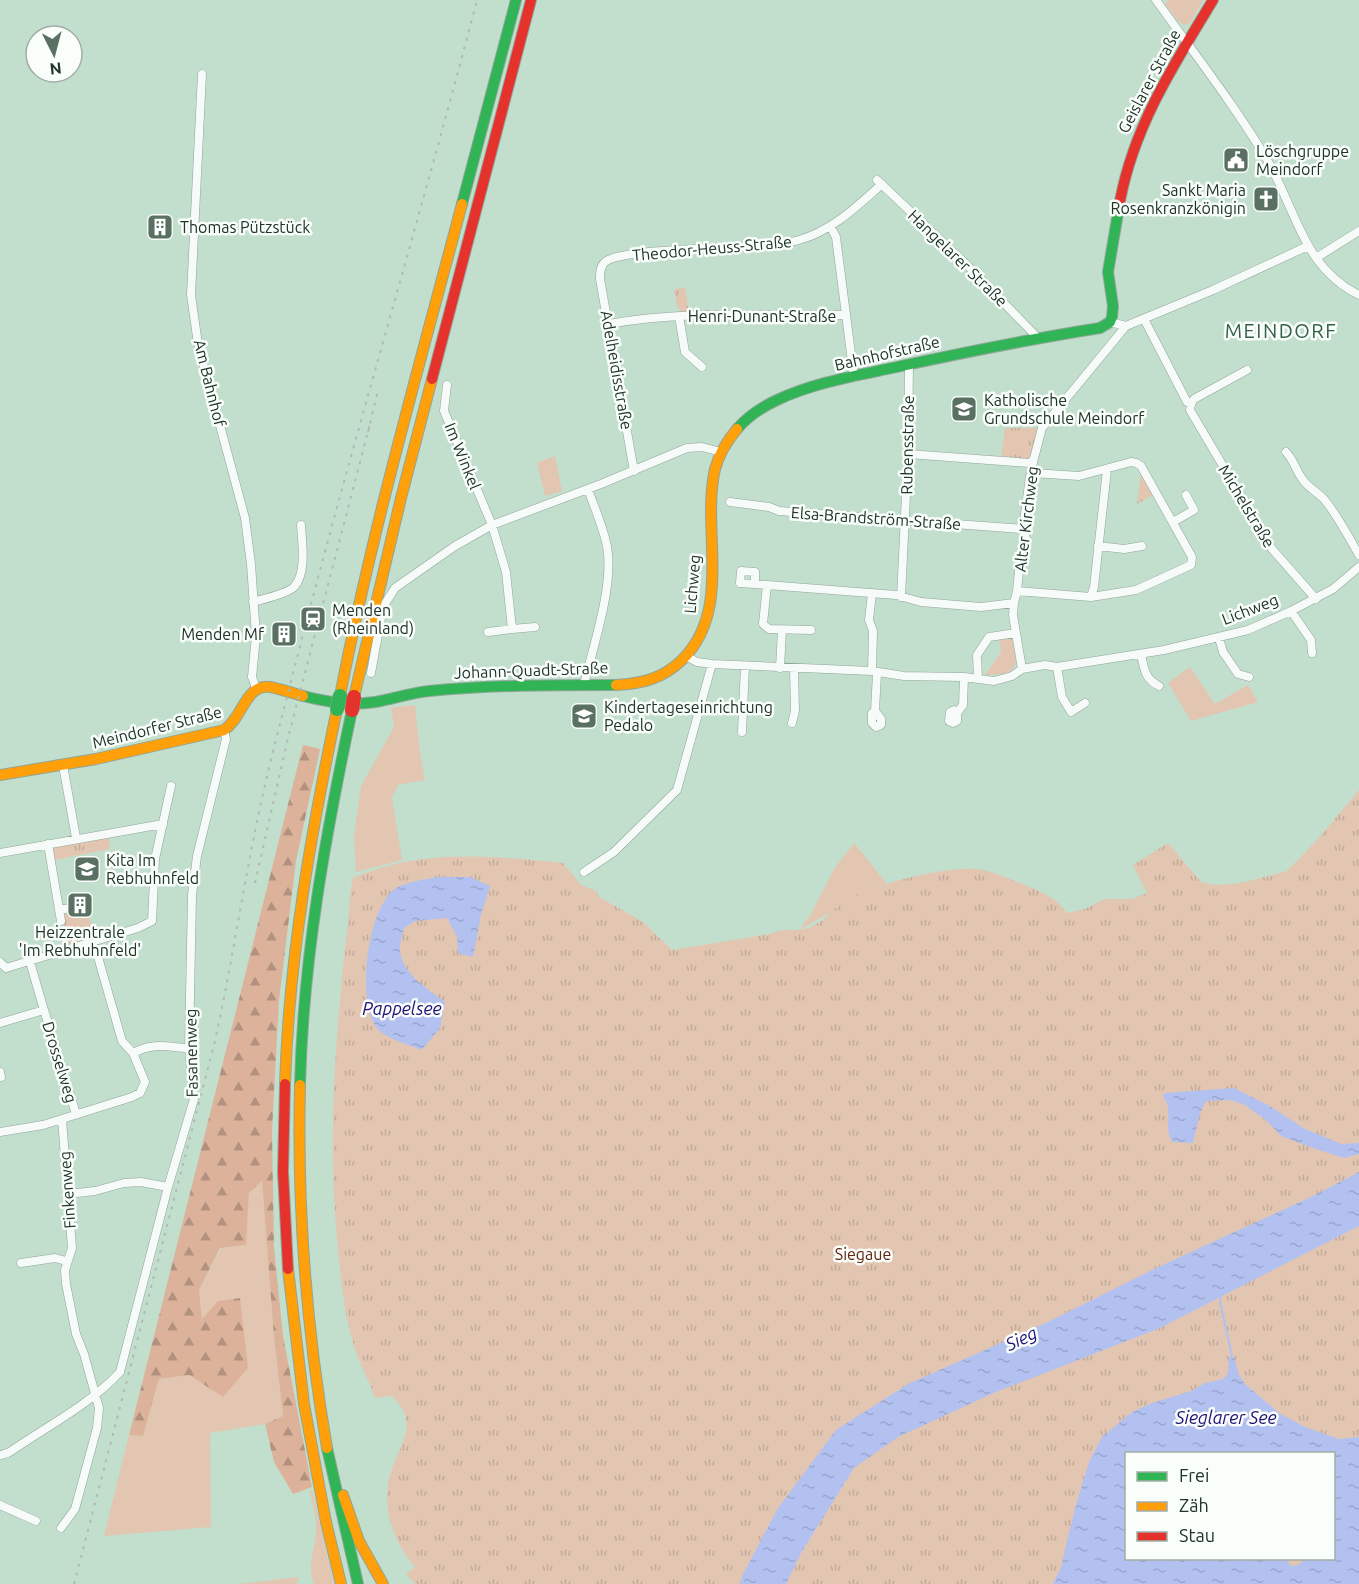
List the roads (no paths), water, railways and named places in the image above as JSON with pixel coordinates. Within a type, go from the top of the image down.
[{"type":"main road","points":[[341,1584],[326,1518],[299,1371],[290,1283],[284,1140],[287,1035],[297,932],[312,828],[354,624],[516,0]]},
{"type":"main road","points":[[358,1584],[330,1470],[308,1317],[301,1235],[299,1173],[300,1072],[305,994],[333,796],[369,628],[531,0]]},
{"type":"main road","name":"Geislarer Straße","points":[[1110,322],[1113,310],[1109,288],[1109,264],[1130,157],[1143,122],[1213,0]]},
{"type":"main road","name":"Bahnhofstraße","points":[[721,452],[743,423],[766,406],[791,394],[909,364],[1100,328],[1110,322]]},
{"type":"main road","name":"Lichweg","points":[[686,656],[702,632],[709,607],[712,578],[712,477],[721,452]]},
{"type":"main road","name":"Johann-Quadt-Straße","points":[[256,688],[269,687],[331,702],[371,703],[423,691],[647,681],[665,674],[686,656]]},
{"type":"main road","name":"Meindorfer Straße","points":[[0,775],[63,765],[224,730],[238,720],[249,693],[256,688]]},
{"type":"main road","points":[[321,1412],[353,1525],[374,1572],[382,1584]]},
{"type":"street","points":[[1156,0],[1188,41],[1267,159],[1308,246],[1316,258],[1341,286],[1359,295]]},
{"type":"street","name":"Am Bahnhof","points":[[202,74],[191,295],[198,344],[245,518],[256,636],[252,677],[256,688]]},
{"type":"street","name":"Theodor-Heuss-Straße","points":[[601,269],[605,262],[613,257],[780,245],[817,234],[830,226],[880,182]]},
{"type":"street","name":"Hangelarer Straße","points":[[880,182],[968,266],[1038,338]]},
{"type":"street","points":[[830,226],[836,237],[854,377]]},
{"type":"street","points":[[1316,258],[1359,231]]},
{"type":"street","points":[[1110,322],[1126,326],[1213,290],[1308,246]]},
{"type":"street","name":"Adelheidisstraße","points":[[601,269],[600,279],[634,471]]},
{"type":"street","name":"Henri-Dunant-Straße","points":[[609,324],[642,318],[679,316],[845,315]]},
{"type":"street","name":"Henri-Dunant-Straße","points":[[679,316],[685,352],[702,367]]},
{"type":"street","name":"Michelstraße","points":[[1144,319],[1187,402],[1191,405],[1190,410],[1272,549],[1316,599]]},
{"type":"street","name":"Alter Kirchweg","points":[[1022,669],[1014,603],[1019,571],[1023,564],[1026,538],[1023,529],[1030,476],[1034,473],[1032,466],[1042,428],[1126,326]]},
{"type":"street","name":"Rubensstraße","points":[[901,597],[908,454],[909,364]]},
{"type":"street","points":[[1191,405],[1194,399],[1247,370]]},
{"type":"street","name":"Im Winkel","points":[[447,385],[444,411],[492,525]]},
{"type":"street","points":[[370,673],[383,607],[395,588],[455,546],[492,525],[634,471],[687,448],[702,447],[721,452]]},
{"type":"street","points":[[1286,452],[1301,479],[1322,497],[1333,511],[1359,555]]},
{"type":"street","points":[[908,454],[1030,463],[1034,459]]},
{"type":"street","points":[[1017,591],[1091,597],[1136,590],[1191,565],[1192,557],[1146,474],[1136,463],[1131,462],[1079,477],[1034,473]]},
{"type":"street","points":[[1091,597],[1107,470]]},
{"type":"street","points":[[584,685],[603,608],[608,565],[606,542],[588,489]]},
{"type":"street","points":[[1173,522],[1194,510],[1186,495]]},
{"type":"street","name":"Elsa-Brandström-Straße","points":[[730,502],[768,507],[778,511],[1023,529]]},
{"type":"street","points":[[253,602],[287,591],[296,584],[304,558],[301,525]]},
{"type":"street","points":[[492,525],[506,572],[512,629]]},
{"type":"street","points":[[1098,546],[1124,549],[1142,546]]},
{"type":"street","name":"Lichweg","points":[[686,656],[697,662],[712,664],[874,672],[904,676],[1004,679],[1022,669],[1046,665],[1057,667],[1141,654],[1248,630],[1316,599],[1333,589],[1359,567]]},
{"type":"street","points":[[754,584],[872,593],[921,602],[981,607],[1014,603]]},
{"type":"street","points":[[767,585],[764,624],[769,629],[810,630]]},
{"type":"street","points":[[872,593],[869,620],[873,632],[875,711]]},
{"type":"street","name":"Lichweg","points":[[1291,611],[1311,640],[1312,653]]},
{"type":"street","points":[[488,632],[535,627]]},
{"type":"street","points":[[780,668],[782,630]]},
{"type":"street","points":[[978,679],[977,655],[989,637],[1016,633]]},
{"type":"street","name":"Lichweg","points":[[1219,638],[1223,652],[1238,674],[1249,677]]},
{"type":"street","points":[[1141,654],[1145,674],[1150,682],[1159,686]]},
{"type":"street","points":[[584,872],[614,852],[677,790],[712,664]]},
{"type":"street","points":[[742,732],[745,666]]},
{"type":"street","points":[[1057,667],[1062,698],[1071,712],[1085,703]]},
{"type":"street","points":[[792,723],[795,711],[794,669]]},
{"type":"street","points":[[957,713],[963,705],[964,677]]},
{"type":"street","name":"Fasanenweg","points":[[0,1455],[8,1453],[94,1395],[120,1372],[168,1187],[194,1099],[189,1048],[192,895],[197,856],[226,739],[224,730]]},
{"type":"street","points":[[63,765],[76,838]]},
{"type":"street","points":[[0,962],[6,968],[30,962],[138,928],[152,921],[155,859],[171,786]]},
{"type":"street","points":[[0,853],[163,824]]},
{"type":"street","points":[[48,844],[61,921]]},
{"type":"street","points":[[59,910],[76,907]]},
{"type":"street","points":[[0,1132],[43,1125],[140,1094],[145,1082],[133,1053],[122,1041],[94,942]]},
{"type":"street","name":"Drosselweg","points":[[30,962],[76,1114]]},
{"type":"street","name":"Drosselweg","points":[[0,1023],[44,1010]]},
{"type":"street","points":[[133,1053],[146,1046],[189,1048]]},
{"type":"street","name":"Finkenweg","points":[[62,1119],[72,1248],[66,1260],[65,1270],[70,1310],[94,1395]]},
{"type":"street","points":[[68,1194],[95,1191],[124,1183],[141,1182],[168,1187]]},
{"type":"street","points":[[21,1263],[55,1258],[66,1260]]},
{"type":"street","points":[[61,1528],[75,1509],[97,1428],[99,1408],[94,1395]]},
{"type":"street","points":[[0,1505],[36,1521]]},
{"type":"water","name":"Pappelsee","points":[[438,877],[470,877],[490,886],[481,915],[473,957],[458,953],[457,937],[447,918],[415,921],[404,928],[400,948],[404,965],[416,979],[445,1002],[440,1028],[422,1050],[391,1038],[376,1027],[370,1014],[367,997],[367,959],[375,921],[390,893],[406,884]]},
{"type":"water","points":[[1234,1088],[1270,1106],[1303,1128],[1341,1144],[1359,1143],[1359,1154],[1344,1158],[1281,1136],[1266,1120],[1243,1104],[1230,1100],[1206,1101],[1200,1113],[1193,1143],[1172,1142],[1168,1130],[1168,1107],[1163,1096],[1165,1093]]},
{"type":"water","name":"Sieg","points":[[1359,1172],[1359,1226],[1160,1328],[996,1392],[898,1437],[854,1468],[801,1553],[786,1584],[740,1584],[778,1508],[836,1430],[908,1384],[1050,1321]]},
{"type":"water","name":"Sieglarer See","points":[[1232,1356],[1245,1384],[1279,1413],[1305,1427],[1339,1439],[1359,1437],[1359,1584],[1053,1584],[1061,1567],[1089,1462],[1102,1437],[1132,1412],[1191,1391],[1205,1383],[1223,1379],[1228,1373],[1229,1357]]},
{"type":"waterway","points":[[1221,1297],[1220,1302],[1232,1356]]},
{"type":"railway","points":[[74,1584],[214,1045],[252,846],[275,744],[332,525],[477,0]]},
{"type":"railway","points":[[368,432],[378,391]]},
{"type":"railway","points":[[255,883],[288,738],[370,424]]},
{"type":"place","name":"Löschgruppe Meindorf","points":[[1236,160]]},
{"type":"place","name":"Sankt Maria Rosenkranzkönigin","points":[[1266,199]]},
{"type":"place","name":"Thomas Pützstück","points":[[160,227]]},
{"type":"place","name":"Katholische Grundschule Meindorf","points":[[964,409]]},
{"type":"place","name":"Menden (Rheinland)","points":[[313,619]]},
{"type":"place","name":"Menden Mf","points":[[284,634]]},
{"type":"place","name":"Kindertageseinrichtung Pedalo","points":[[584,716]]},
{"type":"place","name":"Kita Im Rebhuhnfeld","points":[[87,869]]},
{"type":"place","name":"Heizzentrale 'Im Rebhuhnfeld'","points":[[80,905]]},
{"type":"district","name":"MEINDORF","points":[[1281,330]]},
{"type":"park label","name":"Siegaue","points":[[863,1254]]}]
